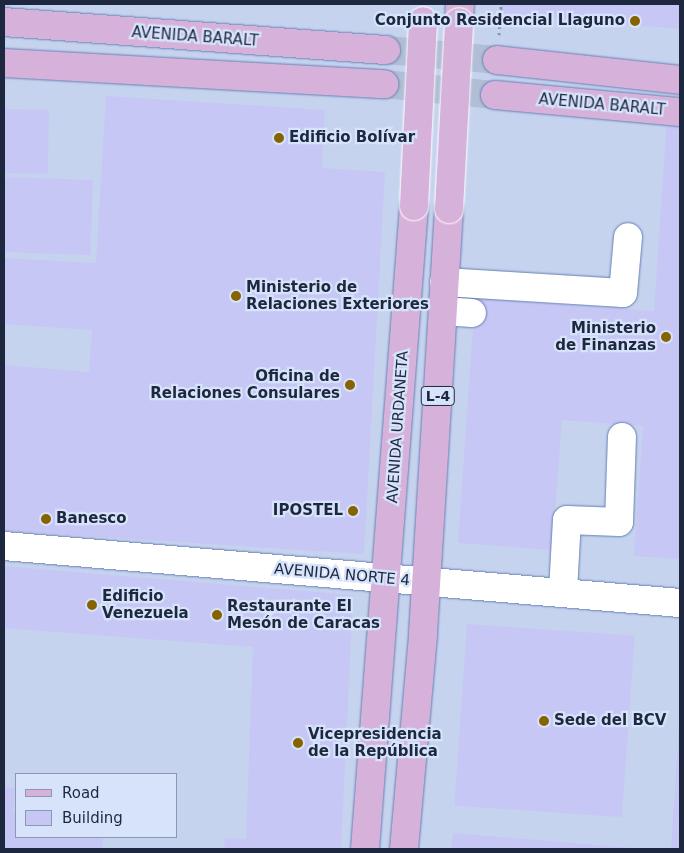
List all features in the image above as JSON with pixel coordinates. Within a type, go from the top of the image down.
[{"type":"main road","name":"AVENIDA URDANETA","points":[[365,849],[414,206],[424,12]]},
{"type":"main road","name":"L-4","points":[[404,849],[425,583],[460,13]]},
{"type":"main road","name":"AVENIDA BARALT","points":[[4,22],[386,50]]},
{"type":"main road","points":[[497,60],[680,80]]},
{"type":"main road","points":[[4,62],[384,84]]},
{"type":"main road","name":"AVENIDA BARALT","points":[[495,95],[680,112]]},
{"type":"street","points":[[444,282],[623,293],[628,237]]},
{"type":"street","points":[[443,311],[472,313]]},
{"type":"street","points":[[563,591],[567,520],[619,522],[622,437]]},
{"type":"street","name":"AVENIDA NORTE 4","points":[[4,546],[425,583],[563,591],[680,602]]},
{"type":"shaded area","points":[[4,4],[680,4],[680,849],[4,849]]},
{"type":"building","name":"Conjunto Residencial Llaguno","points":[[502,4],[680,4],[680,29],[501,13]]},
{"type":"building","name":"Ministerio de Relaciones Exteriores","points":[[106,96],[325,110],[322,168],[385,172],[364,554],[4,531],[4,365],[89,372],[92,330],[4,324],[4,258],[96,263]]},
{"type":"building","points":[[4,109],[49,110],[48,174],[4,173]]},
{"type":"building","name":"Ministerio de Finanzas","points":[[667,120],[680,121],[680,559],[634,556],[643,426],[562,420],[552,550],[458,543],[475,298],[654,311]]},
{"type":"building","points":[[4,177],[93,180],[90,255],[4,252]]},
{"type":"building","points":[[4,566],[353,595],[341,849],[224,849],[225,838],[246,839],[253,647],[4,628]]},
{"type":"building","name":"Sede del BCV","points":[[467,624],[635,636],[622,817],[454,806]]},
{"type":"building","points":[[679,726],[680,849],[671,849]]},
{"type":"building","points":[[4,787],[15,788],[13,812],[15,812],[15,838],[103,838],[102,849],[4,849]]},
{"type":"building","points":[[453,833],[632,848],[632,849],[451,849]]},
{"type":"tunnel","points":[[386,50],[497,60]]},
{"type":"tunnel","points":[[384,84],[495,95]]},
{"type":"place","name":"Conjunto Residencial Llaguno","points":[[635,21]]},
{"type":"place","name":"Edificio Bolívar","points":[[279,138]]},
{"type":"place","name":"Ministerio de Relaciones Exteriores","points":[[236,296]]},
{"type":"place","name":"Ministerio de Finanzas","points":[[666,337]]},
{"type":"place","name":"Oficina de Relaciones Consulares","points":[[350,385]]},
{"type":"place","name":"IPOSTEL","points":[[353,511]]},
{"type":"place","name":"Banesco","points":[[46,519]]},
{"type":"place","name":"Edificio Venezuela","points":[[92,605]]},
{"type":"place","name":"Restaurante El Mesón de Caracas","points":[[217,615]]},
{"type":"place","name":"Sede del BCV","points":[[544,721]]},
{"type":"place","name":"Vicepresidencia de la República","points":[[298,743]]}]
